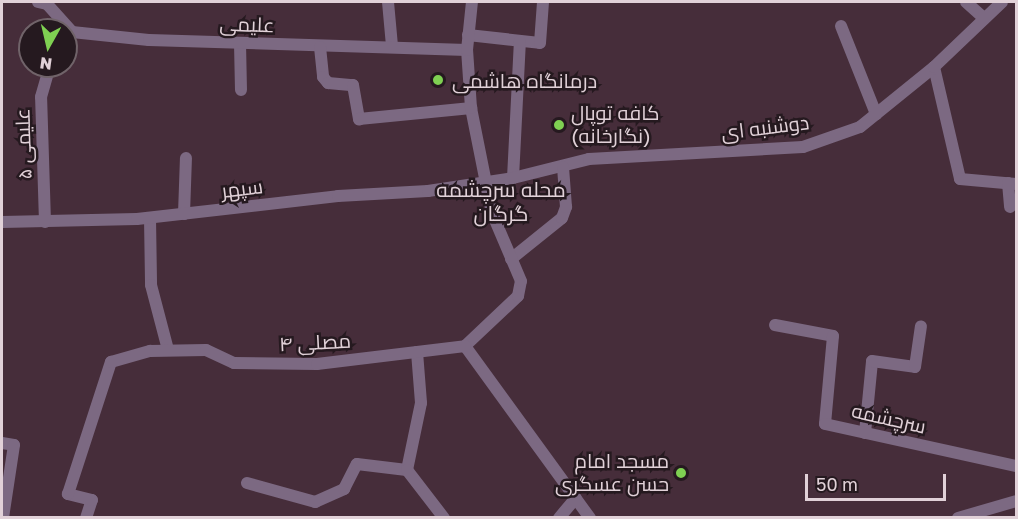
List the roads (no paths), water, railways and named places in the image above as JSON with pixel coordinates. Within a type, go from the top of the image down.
[{"type":"street","name":"علیمی","points":[[38,2],[48,4],[57,18]]},
{"type":"street","points":[[388,2],[392,46]]},
{"type":"street","points":[[472,2],[467,50],[471,108],[492,213],[521,282],[518,296],[465,346],[590,518]]},
{"type":"street","points":[[468,35],[540,43],[543,2]]},
{"type":"street","points":[[966,2],[984,18]]},
{"type":"street","name":"دوشنبه ای","points":[[486,183],[589,159],[803,147],[860,127],[934,66],[1002,2]]},
{"type":"street","points":[[841,26],[876,114]]},
{"type":"street","name":"علیمی","points":[[78,32],[320,47],[392,46],[467,50]]},
{"type":"street","points":[[513,178],[520,41]]},
{"type":"street","points":[[240,43],[241,90]]},
{"type":"street","points":[[320,47],[323,77],[328,83],[353,85],[358,119],[471,108]]},
{"type":"street","points":[[934,66],[960,179],[1012,184],[1010,207]]},
{"type":"street","name":"۵ علیمی","points":[[45,222],[41,97],[47,78]]},
{"type":"street","points":[[184,214],[186,158]]},
{"type":"street","points":[[511,259],[562,218],[566,207],[563,166]]},
{"type":"street","name":"سپهر","points":[[2,222],[150,218],[486,183]]},
{"type":"street","points":[[150,218],[151,285],[168,350]]},
{"type":"street","name":"سرچشمه","points":[[775,325],[833,336],[825,424],[1017,466]]},
{"type":"street","points":[[865,433],[872,361],[915,367],[921,326]]},
{"type":"street","name":"۴ مصلی","points":[[86,518],[92,501],[68,494],[111,362],[150,351],[206,350],[234,363],[317,364],[465,346]]},
{"type":"street","points":[[407,470],[421,403],[417,352]]},
{"type":"street","points":[[3,518],[8,444]]},
{"type":"street","points":[[247,483],[315,502],[344,489],[357,464],[407,470],[444,518]]},
{"type":"street","points":[[559,518],[576,498]]},
{"type":"street","points":[[958,518],[1017,501]]},
{"type":"place","name":"درمانگاه هاشمی","points":[[438,80]]},
{"type":"place","name":"کافه توپال (نگارخانه)","points":[[559,125]]},
{"type":"place","name":"مسجد امام حسن عسگری","points":[[681,473]]},
{"type":"district","name":"محله سرچشمه گرگان","points":[[501,201]]}]
